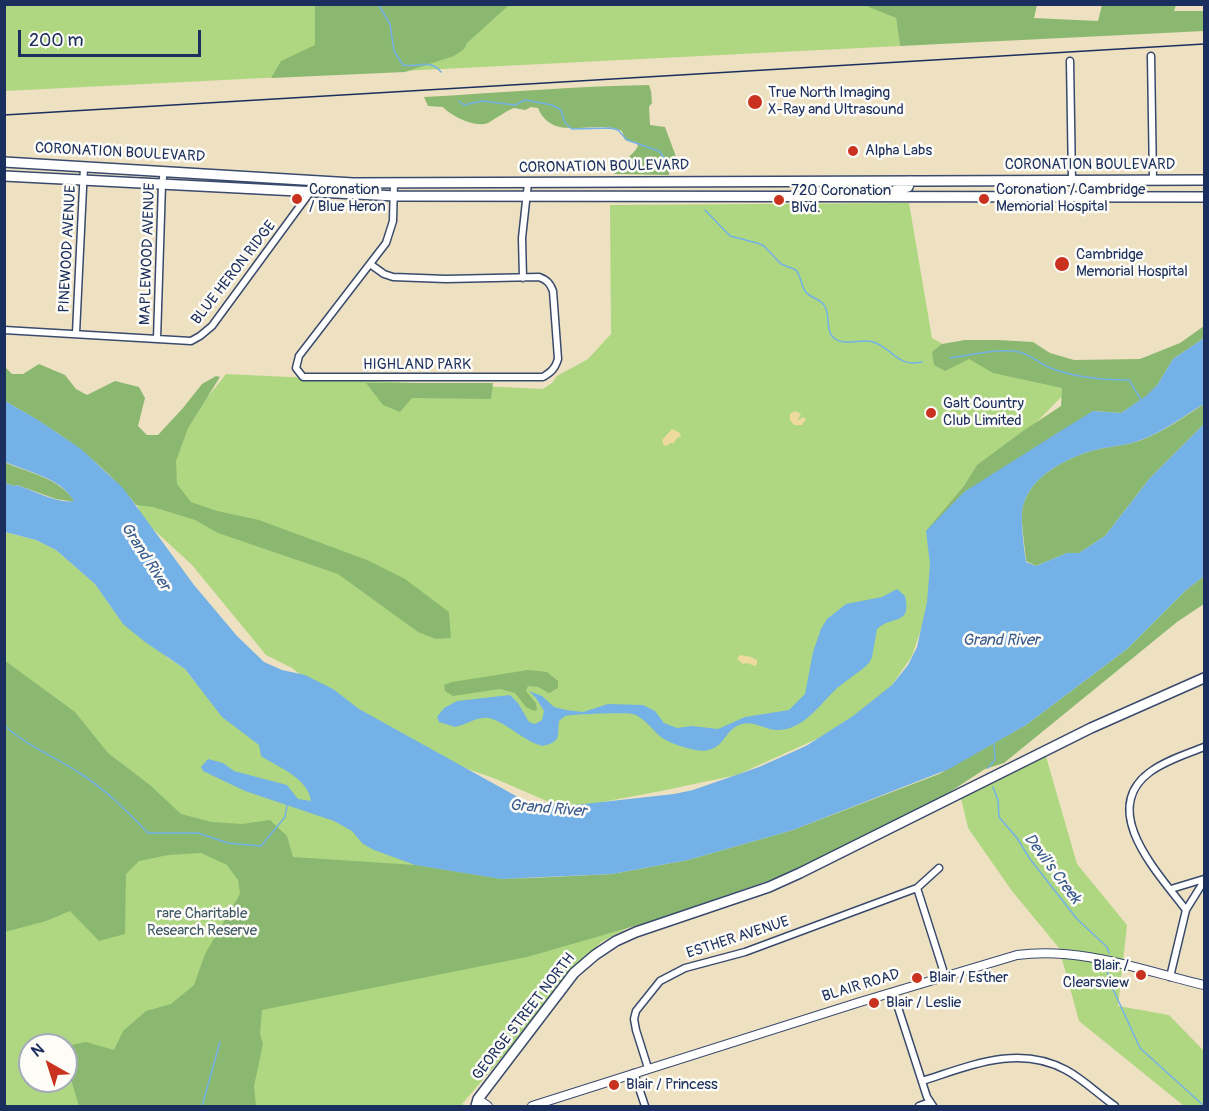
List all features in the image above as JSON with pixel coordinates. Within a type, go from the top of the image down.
[{"type":"main road","name":"CORONATION BOULEVARD","points":[[4,162],[353,183],[1204,180]]},
{"type":"main road","points":[[218,174],[218,187]]},
{"type":"main road","name":"CORONATION BOULEVARD","points":[[4,176],[395,196],[1204,196]]},
{"type":"main road","points":[[885,196],[897,189],[908,187],[910,181]]},
{"type":"main road","points":[[645,183],[645,196]]},
{"type":"main road","name":"GEORGE STREET NORTH","points":[[477,1103],[574,974],[595,955],[616,941],[636,932],[769,887],[1080,733],[1204,678]]},
{"type":"main road","points":[[466,1107],[477,1103]]},
{"type":"street","points":[[1151,56],[1153,180]]},
{"type":"street","points":[[1070,61],[1072,182]]},
{"type":"street","name":"PINEWOOD AVENUE","points":[[76,333],[84,166]]},
{"type":"street","name":"MAPLEWOOD AVENUE","points":[[157,339],[164,171]]},
{"type":"street","name":"BLUE HERON RIDGE","points":[[4,330],[157,339],[191,340],[200,336],[212,326],[311,193],[313,180]]},
{"type":"street","name":"HIGHLAND PARK","points":[[370,264],[384,274],[393,277],[446,279],[539,277],[545,279],[550,283],[553,291],[558,360],[556,366],[552,372],[543,377],[303,377],[296,368],[299,356],[386,243],[391,232],[395,196],[394,182]]},
{"type":"street","points":[[523,278],[522,238],[528,183]]},
{"type":"street","points":[[1186,910],[1137,840],[1129,816],[1130,805],[1142,779],[1150,772],[1204,747]]},
{"type":"street","name":"ESTHER AVENUE","points":[[648,1068],[634,1018],[636,1011],[660,981],[685,968],[745,952],[917,888],[939,868]]},
{"type":"street","points":[[1171,889],[1204,880]]},
{"type":"street","points":[[1170,977],[1186,910],[1204,880]]},
{"type":"street","points":[[917,888],[945,976]]},
{"type":"street","name":"BLAIR ROAD","points":[[532,1107],[648,1068],[1017,955],[1051,952],[1077,955],[1204,985]]},
{"type":"street","points":[[893,992],[932,1105],[919,1107]]},
{"type":"street","points":[[922,1081],[998,1058],[1024,1057],[1049,1063],[1067,1071],[1115,1107]]},
{"type":"street","points":[[634,1073],[645,1107]]},
{"type":"street","points":[[477,1103],[488,1107]]},
{"type":"green space","points":[[315,4],[509,5],[454,56],[405,72],[271,78],[281,61],[315,45]]},
{"type":"green space","points":[[864,4],[896,18],[900,46],[5,91],[4,5]]},
{"type":"green space","points":[[864,5],[1037,5],[1034,18],[1098,21],[1102,5],[1176,5],[1174,11],[1204,11],[1204,31],[900,46],[896,18]]},
{"type":"green space","points":[[649,85],[652,103],[649,107],[650,125],[665,127],[678,162],[669,169],[669,175],[614,174],[638,146],[636,142],[625,140],[622,131],[600,127],[564,128],[545,119],[538,108],[531,107],[525,110],[514,108],[488,123],[470,123],[443,107],[428,106],[424,97],[565,88]]},
{"type":"green space","points":[[909,203],[932,338],[969,359],[1070,388],[1024,435],[933,594],[912,656],[892,685],[850,724],[737,775],[565,809],[496,779],[385,740],[292,668],[266,655],[192,565],[140,517],[134,489],[226,374],[543,389],[557,376],[588,359],[611,334],[610,205]]},
{"type":"green space","points":[[1204,326],[1204,338],[1173,359],[1158,384],[1147,396],[1121,413],[1093,411],[926,531],[964,486],[977,465],[1061,406],[1062,388],[993,373],[969,359],[945,371],[934,365],[932,352],[942,344],[965,340],[1033,342],[1050,353],[1074,360],[1140,359],[1180,343]]},
{"type":"green space","points":[[39,364],[65,375],[76,389],[87,395],[115,381],[139,387],[145,398],[138,426],[147,435],[158,435],[202,384],[216,376],[220,377],[188,428],[176,461],[177,484],[191,502],[217,511],[259,520],[367,560],[405,579],[449,612],[451,638],[436,639],[418,632],[338,574],[218,533],[195,520],[153,507],[136,505],[108,473],[76,446],[5,401],[4,366],[12,374],[23,374]]},
{"type":"green space","points":[[366,383],[493,383],[491,399],[412,398],[400,412],[383,405]]},
{"type":"green space","points":[[1204,404],[1204,424],[1150,478],[1105,536],[1079,553],[1067,553],[1036,566],[1026,561],[1022,511],[1031,489],[1048,472],[1080,455],[1132,443],[1151,436]]},
{"type":"green space","points":[[4,462],[53,482],[69,494],[75,502],[56,499],[5,483]]},
{"type":"green space","name":"rare Charitable Research Reserve","points":[[5,532],[36,540],[56,550],[95,584],[112,608],[168,658],[185,669],[194,681],[610,933],[628,928],[601,942],[462,1104],[466,1106],[5,1106]]},
{"type":"green space","points":[[1204,576],[1204,604],[1177,622],[1004,763],[985,769],[942,797],[785,875],[652,921],[527,957],[262,1010],[260,1034],[263,1044],[254,1086],[256,1106],[79,1106],[75,1093],[78,1093],[78,1044],[86,1042],[114,1050],[123,1031],[146,1011],[171,1004],[194,985],[205,954],[240,894],[238,880],[227,865],[201,853],[168,855],[139,861],[126,874],[125,934],[99,941],[70,911],[46,921],[5,932],[4,660],[75,712],[108,753],[150,785],[181,814],[212,822],[242,824],[270,820],[287,836],[293,857],[415,865],[501,879],[612,874],[688,860],[793,830],[939,774],[1026,725],[1127,649],[1185,591]]},
{"type":"green space","points":[[528,670],[547,672],[558,681],[558,688],[549,693],[538,687],[528,686],[526,691],[536,703],[537,710],[534,711],[526,707],[515,693],[500,689],[453,696],[445,691],[444,685],[452,682]]},
{"type":"green space","points":[[1045,753],[1077,864],[1127,925],[1118,1006],[1169,1015],[1204,1051],[1204,1106],[1184,1106],[1079,1021],[1059,948],[1012,891],[968,828],[961,798]]},
{"type":"sand","points":[[795,411],[801,414],[797,421],[803,417],[806,419],[802,425],[794,425],[790,420],[790,414]]},
{"type":"sand","points":[[672,429],[681,436],[674,443],[664,446],[662,440]]},
{"type":"sand","points":[[740,655],[757,660],[757,664],[755,666],[743,664],[737,659]]},
{"type":"water","name":"Grand River","points":[[1204,338],[1204,404],[1142,440],[1101,448],[1058,465],[1031,489],[1022,511],[1026,562],[1036,566],[1067,553],[1079,553],[1105,536],[1150,478],[1204,424],[1204,576],[1185,591],[1127,649],[1026,725],[949,769],[793,830],[688,860],[612,874],[501,879],[415,865],[374,850],[363,844],[352,831],[334,821],[245,791],[203,771],[201,767],[208,759],[223,763],[234,771],[287,785],[298,799],[311,801],[309,793],[298,780],[261,756],[259,745],[222,717],[185,669],[123,624],[95,584],[56,550],[36,540],[5,532],[5,483],[23,487],[53,499],[74,501],[53,481],[5,462],[5,401],[81,449],[123,488],[194,585],[237,636],[264,662],[282,670],[305,675],[333,689],[359,709],[525,801],[575,805],[674,794],[693,790],[759,767],[806,746],[853,716],[892,685],[908,665],[917,647],[927,602],[930,564],[926,531],[964,492],[1093,411],[1121,413],[1146,396],[1158,384],[1173,359]]},
{"type":"water","points":[[897,589],[905,596],[906,612],[903,616],[877,629],[869,663],[837,688],[803,721],[788,729],[774,730],[750,723],[739,725],[733,728],[717,746],[705,751],[668,741],[633,714],[578,715],[565,716],[559,721],[556,740],[543,746],[527,740],[504,724],[489,718],[455,727],[439,722],[437,717],[444,708],[457,701],[510,695],[518,703],[529,722],[535,724],[542,720],[544,711],[529,691],[542,696],[554,707],[566,710],[583,712],[608,704],[643,705],[655,711],[664,723],[677,728],[692,726],[718,729],[745,717],[789,710],[805,694],[813,652],[827,619],[846,604],[882,597]]},
{"type":"waterway","points":[[378,4],[390,24],[394,51],[403,65],[428,64],[441,72]]},
{"type":"waterway","points":[[459,101],[464,105],[482,101],[515,105],[525,100],[552,105],[561,110],[565,123],[572,129],[611,128],[618,130],[627,140],[659,151],[671,167]]},
{"type":"waterway","points":[[705,210],[730,236],[764,246],[781,264],[796,270],[805,291],[822,303],[826,309],[829,329],[836,340],[873,342],[886,348],[901,360],[922,362]]},
{"type":"waterway","points":[[950,358],[993,351],[1019,352],[1048,367],[1068,374],[1098,379],[1129,380],[1141,400]]},
{"type":"waterway","points":[[4,725],[21,739],[97,785],[148,833],[198,833],[228,843],[261,846],[285,817],[287,805]]},
{"type":"waterway","name":"Devil's Creek","points":[[988,768],[995,760],[994,744]]},
{"type":"waterway","name":"Devil's Creek","points":[[993,787],[998,800],[999,817],[1077,919],[1107,947],[1109,953]]},
{"type":"waterway","name":"Devil's Creek","points":[[1107,971],[1140,1048],[1204,1106]]},
{"type":"waterway","points":[[202,1106],[220,1042]]},
{"type":"railway","points":[[4,115],[1204,44]]},
{"type":"place","name":"True North Imaging X-Ray and Ultrasound","points":[[755,102]]},
{"type":"place","name":"Alpha Labs","points":[[853,151]]},
{"type":"place","name":"Coronation / Blue Heron","points":[[297,199]]},
{"type":"place","name":"Coronation / Cambridge Memorial Hospital","points":[[984,199]]},
{"type":"place","name":"720 Coronation Blvd.","points":[[779,200]]},
{"type":"place","name":"Cambridge Memorial Hospital","points":[[1062,264]]},
{"type":"place","name":"Galt Country Club Limited","points":[[931,413]]},
{"type":"place","name":"Blair / Clearsview","points":[[1141,975]]},
{"type":"place","name":"Blair / Esther","points":[[917,978]]},
{"type":"place","name":"Blair / Leslie","points":[[874,1003]]},
{"type":"place","name":"Blair / Princess","points":[[614,1085]]}]
